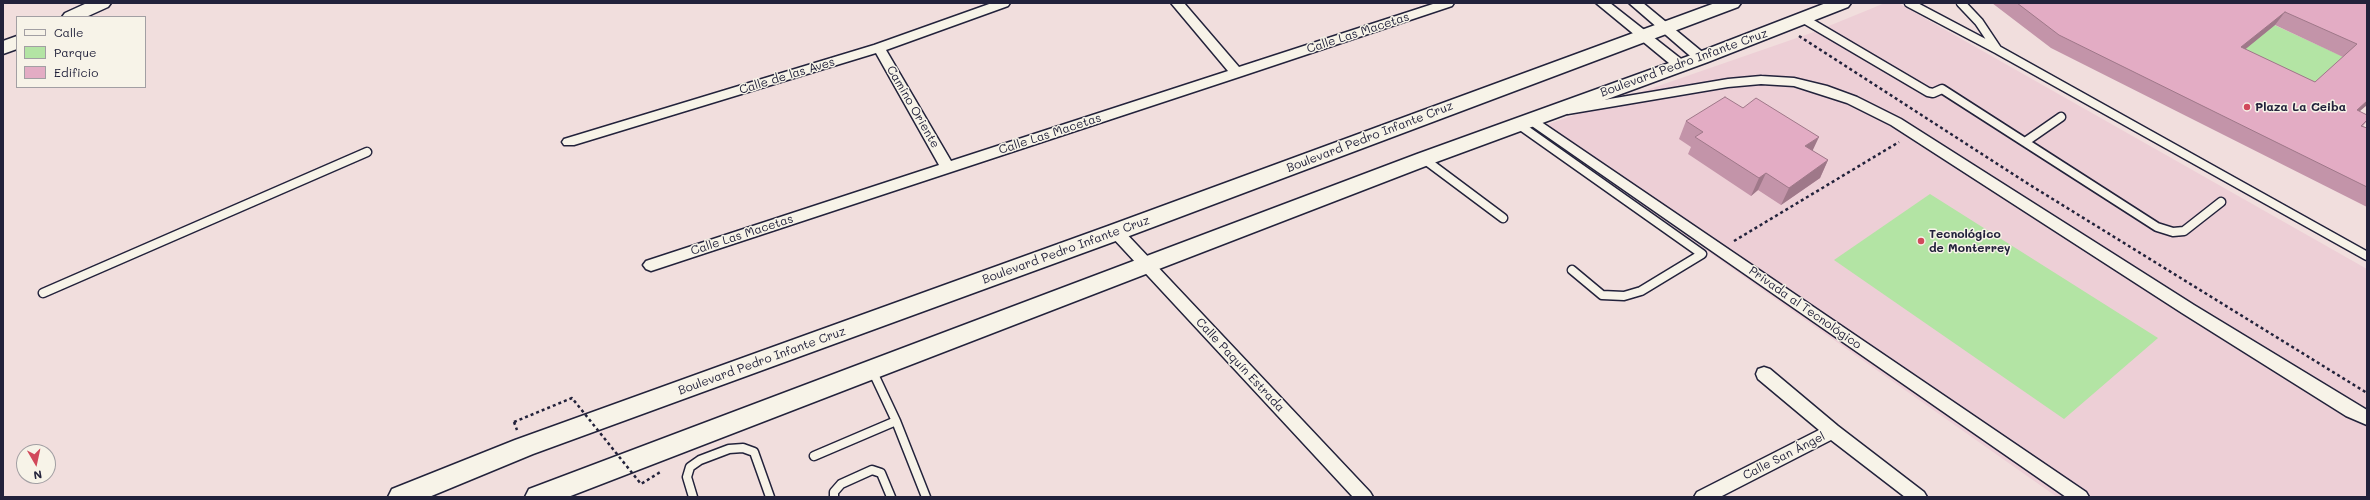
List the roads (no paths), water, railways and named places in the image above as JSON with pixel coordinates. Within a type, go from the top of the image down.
[{"type":"main road","points":[[73,16],[102,3]]},
{"type":"main road","name":"Boulevard Pedro Infante Cruz","points":[[401,497],[524,447],[1116,232],[1642,35],[1732,3]]},
{"type":"main road","name":"Boulevard Pedro Infante Cruz","points":[[538,497],[1146,264],[1531,119],[1795,23],[1842,3]]},
{"type":"main road","points":[[3,48],[16,42]]},
{"type":"street","name":"Calle de las Aves","points":[[568,142],[879,48],[1004,3]]},
{"type":"street","points":[[1177,3],[1237,73]]},
{"type":"street","name":"Calle Las Macetas","points":[[651,266],[947,167],[1448,3]]},
{"type":"street","points":[[1602,3],[1680,66]]},
{"type":"street","points":[[1635,3],[1701,58]]},
{"type":"street","name":"Camino Oriente","points":[[879,48],[947,167]]},
{"type":"street","points":[[1531,119],[1728,83],[1761,80],[1794,82],[1852,100],[1896,122],[2359,414],[2367,428]]},
{"type":"street","name":"Privada al Tecnológico","points":[[1531,119],[2080,497]]},
{"type":"street","name":"Calle Paquín Estrada","points":[[1116,232],[1364,497]]},
{"type":"street","points":[[1764,374],[1832,431]]},
{"type":"street","name":"Calle San Ángel","points":[[1703,497],[1832,431],[1918,497]]},
{"type":"lane","points":[[1909,3],[1998,50],[2367,256]]},
{"type":"lane","points":[[1961,3],[1979,22],[1998,50]]},
{"type":"lane","points":[[1795,23],[1928,92],[1935,93],[1942,89],[2167,230],[2184,231],[2222,202]]},
{"type":"lane","points":[[2025,142],[2061,117]]},
{"type":"lane","points":[[1531,119],[1702,254],[1641,291],[1624,296],[1602,295],[1572,270]]},
{"type":"lane","points":[[42,293],[367,152]]},
{"type":"lane","points":[[1424,159],[1503,218]]},
{"type":"lane","points":[[872,370],[896,421],[926,497]]},
{"type":"lane","points":[[814,456],[896,421]]},
{"type":"lane","points":[[693,497],[687,477],[690,467],[700,460],[729,449],[743,448],[754,452],[770,497]]},
{"type":"lane","points":[[834,497],[834,492],[841,484],[872,470],[881,473],[891,497]]},
{"type":"place","name":"Plaza La Ceiba","points":[[2247,107]]},
{"type":"place","name":"Tecnológico de Monterrey","points":[[1921,241]]}]
